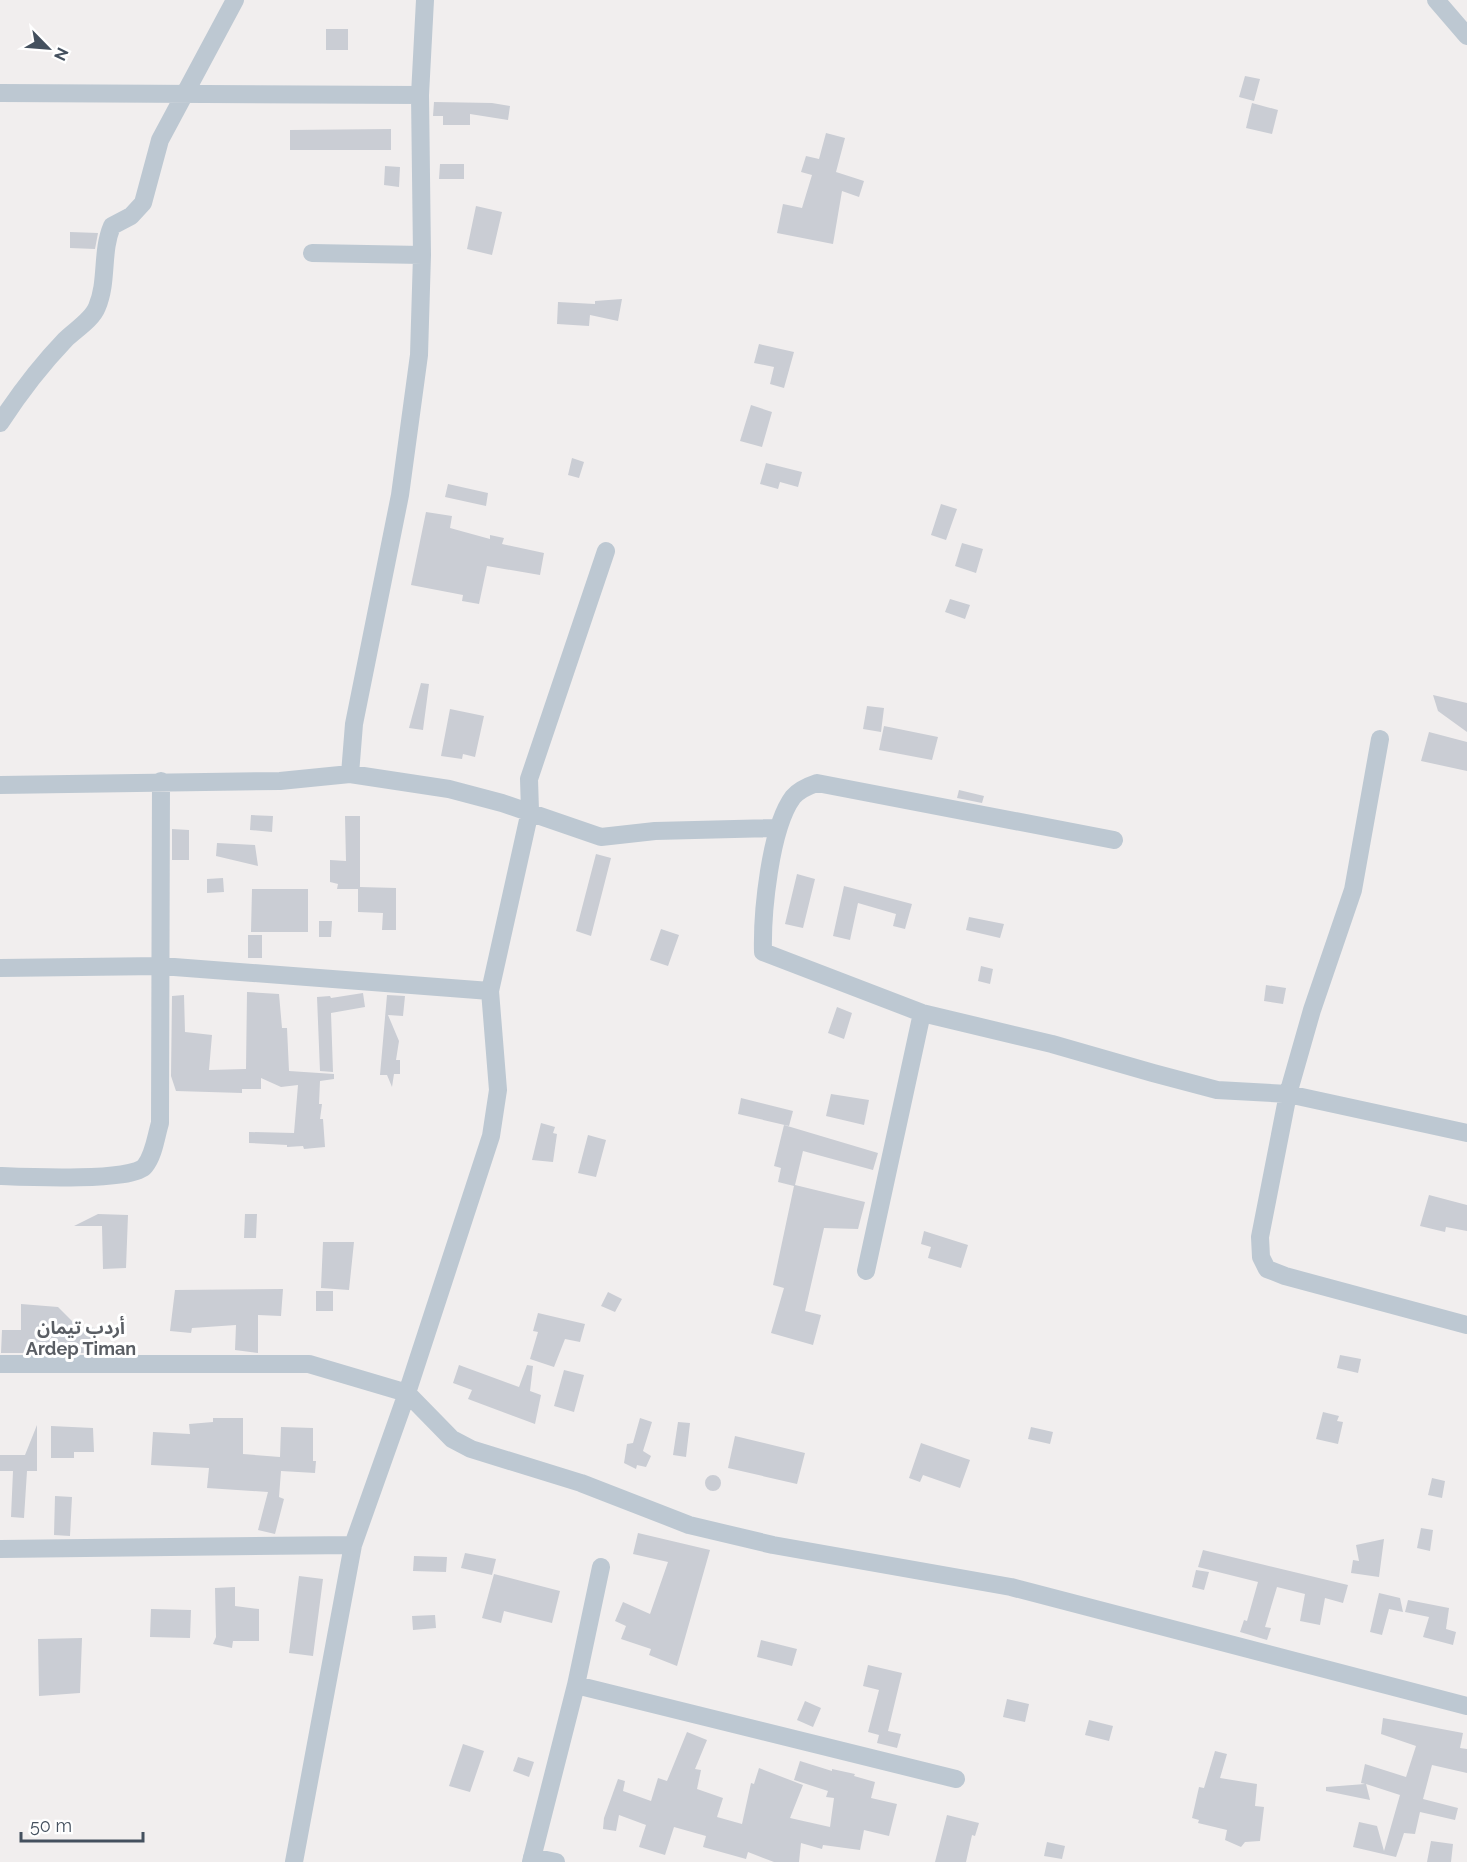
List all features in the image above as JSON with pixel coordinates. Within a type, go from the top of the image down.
[{"type":"street","points":[[0,423],[26,385],[65,340],[97,309],[103,283],[106,242],[112,226],[131,216],[143,203],[160,140],[235,0]]},
{"type":"street","points":[[350,774],[354,724],[401,484],[419,355],[422,255],[420,94],[425,0]]},
{"type":"street","points":[[1436,0],[1467,36]]},
{"type":"street","points":[[0,93],[420,94]]},
{"type":"street","points":[[312,253],[422,255]]},
{"type":"street","points":[[294,1862],[353,1545],[407,1393],[491,1136],[498,1090],[490,991],[530,811],[529,779],[606,551]]},
{"type":"street","points":[[1380,739],[1353,890],[1312,1010],[1288,1094],[1260,1238],[1261,1257],[1267,1269],[1467,1325]]},
{"type":"street","points":[[0,785],[280,781],[350,774],[449,789],[530,811],[602,837],[656,831],[777,828]]},
{"type":"street","points":[[0,1176],[47,1178],[131,1174],[144,1168],[160,1123],[161,781]]},
{"type":"street","points":[[1114,840],[817,783],[804,788],[794,797],[777,828],[762,927],[763,952],[922,1013],[1052,1044],[1217,1090],[1288,1094],[1467,1133]]},
{"type":"street","points":[[0,968],[161,966],[490,991]]},
{"type":"street","points":[[866,1271],[922,1013]]},
{"type":"street","points":[[0,1365],[309,1365],[407,1393],[452,1439],[471,1449],[581,1482],[689,1525],[773,1545],[1011,1587],[1467,1706]]},
{"type":"street","points":[[0,1549],[353,1545]]},
{"type":"street","points":[[556,1862],[532,1859],[576,1685],[600,1567]]},
{"type":"street","points":[[576,1685],[956,1779]]},
{"type":"building","points":[[326,29],[348,29],[348,50],[326,50]]},
{"type":"building","points":[[1245,76],[1260,79],[1254,101],[1239,97]]},
{"type":"building","points":[[434,102],[492,103],[510,106],[508,120],[470,114],[470,125],[443,125],[443,116],[433,116]]},
{"type":"building","points":[[1252,103],[1278,110],[1272,134],[1246,128]]},
{"type":"building","points":[[391,129],[391,150],[290,150],[290,130]]},
{"type":"building","points":[[826,133],[845,138],[836,172],[864,181],[859,197],[842,191],[833,244],[777,233],[783,204],[802,208],[812,175],[801,172],[806,156],[819,159]]},
{"type":"building","points":[[440,164],[464,164],[464,179],[439,179]]},
{"type":"building","points":[[385,166],[400,167],[399,187],[384,185]]},
{"type":"building","points":[[476,206],[502,212],[492,255],[467,249]]},
{"type":"building","points":[[70,232],[98,233],[95,249],[70,248]]},
{"type":"building","points":[[622,299],[618,321],[590,315],[589,326],[557,324],[558,302],[595,304],[595,301]]},
{"type":"building","points":[[759,344],[794,352],[784,388],[770,384],[774,367],[754,363]]},
{"type":"building","points":[[751,405],[772,412],[762,447],[740,441]]},
{"type":"building","points":[[572,458],[584,462],[579,478],[568,475]]},
{"type":"building","points":[[766,463],[802,472],[798,487],[780,482],[778,489],[760,484]]},
{"type":"building","points":[[448,484],[488,493],[486,506],[445,497]]},
{"type":"building","points":[[941,504],[957,509],[946,540],[931,535]]},
{"type":"building","points":[[426,512],[452,516],[450,528],[490,539],[490,535],[504,538],[502,544],[544,553],[540,575],[487,566],[479,604],[462,601],[463,595],[411,585]]},
{"type":"building","points":[[962,543],[983,549],[976,573],[955,566]]},
{"type":"building","points":[[950,599],[970,605],[965,619],[945,612]]},
{"type":"building","points":[[421,683],[429,684],[423,730],[409,728]]},
{"type":"building","points":[[1433,695],[1467,703],[1467,732],[1438,711]]},
{"type":"building","points":[[867,706],[884,708],[881,732],[863,729]]},
{"type":"building","points":[[450,709],[484,716],[475,757],[463,754],[462,759],[441,756]]},
{"type":"building","points":[[884,726],[938,737],[932,760],[879,750]]},
{"type":"building","points":[[1429,732],[1467,742],[1467,771],[1421,761]]},
{"type":"building","points":[[959,790],[984,796],[982,803],[957,798]]},
{"type":"building","points":[[251,815],[273,816],[272,832],[250,830]]},
{"type":"building","points":[[345,816],[360,816],[360,887],[396,888],[396,930],[382,930],[383,913],[358,912],[358,889],[337,889],[338,884],[330,882],[330,860],[346,861]]},
{"type":"building","points":[[172,829],[189,830],[189,860],[172,860]]},
{"type":"building","points":[[217,843],[255,845],[258,866],[216,856]]},
{"type":"building","points":[[596,854],[611,858],[591,936],[576,931]]},
{"type":"building","points":[[797,874],[815,879],[803,928],[785,924]]},
{"type":"building","points":[[223,878],[224,892],[207,893],[207,879]]},
{"type":"building","points":[[844,886],[912,904],[905,929],[893,926],[896,914],[858,903],[850,940],[833,936]]},
{"type":"building","points":[[252,889],[308,889],[308,932],[251,932]]},
{"type":"building","points":[[969,917],[1004,924],[1000,938],[966,930]]},
{"type":"building","points":[[319,921],[332,921],[331,937],[319,937]]},
{"type":"building","points":[[661,929],[679,935],[668,966],[650,960]]},
{"type":"building","points":[[248,935],[262,935],[262,958],[248,958]]},
{"type":"building","points":[[981,966],[993,969],[990,984],[978,981]]},
{"type":"building","points":[[1266,985],[1286,988],[1283,1004],[1264,1001]]},
{"type":"building","points":[[247,992],[279,994],[282,1028],[287,1028],[289,1071],[334,1074],[334,1079],[320,1081],[319,1104],[322,1104],[320,1119],[323,1119],[325,1147],[304,1149],[303,1146],[287,1147],[287,1145],[249,1143],[249,1132],[294,1133],[298,1085],[281,1087],[261,1078],[261,1089],[242,1089],[242,1093],[176,1091],[171,1076],[172,996],[184,995],[185,1032],[212,1035],[209,1070],[246,1069]]},
{"type":"building","points":[[363,993],[365,1007],[331,1013],[333,1072],[320,1071],[317,997],[330,996],[331,998]]},
{"type":"building","points":[[387,995],[405,996],[403,1016],[388,1015],[399,1041],[396,1060],[400,1060],[400,1074],[394,1074],[392,1087],[387,1075],[380,1075]]},
{"type":"building","points":[[837,1007],[852,1013],[844,1039],[828,1033]]},
{"type":"building","points":[[831,1094],[869,1100],[864,1125],[826,1116]]},
{"type":"building","points":[[741,1098],[793,1111],[789,1126],[738,1114]]},
{"type":"building","points":[[541,1123],[555,1127],[553,1133],[557,1134],[553,1162],[532,1160]]},
{"type":"building","points":[[784,1125],[878,1153],[873,1170],[803,1151],[795,1185],[865,1202],[858,1229],[824,1228],[805,1311],[821,1315],[813,1345],[771,1333],[784,1288],[773,1285],[794,1186],[778,1182],[781,1168],[774,1166]]},
{"type":"building","points":[[588,1135],[606,1140],[596,1177],[578,1173]]},
{"type":"building","points":[[1429,1195],[1467,1205],[1467,1231],[1446,1227],[1445,1232],[1420,1226]]},
{"type":"building","points":[[98,1214],[128,1215],[126,1268],[103,1269],[102,1226],[74,1226]]},
{"type":"building","points":[[245,1214],[257,1214],[256,1238],[244,1238]]},
{"type":"building","points":[[924,1231],[968,1245],[961,1268],[928,1258],[931,1247],[921,1244]]},
{"type":"building","points":[[323,1242],[354,1242],[349,1290],[321,1288]]},
{"type":"building","points":[[283,1289],[281,1316],[258,1315],[258,1353],[235,1350],[236,1325],[192,1328],[191,1333],[170,1331],[175,1290]]},
{"type":"building","points":[[316,1291],[333,1291],[333,1311],[316,1311]]},
{"type":"building","points":[[608,1292],[622,1299],[615,1312],[601,1306]]},
{"type":"building","points":[[21,1304],[58,1307],[77,1326],[95,1328],[90,1353],[1,1353],[2,1330],[21,1330]]},
{"type":"building","points":[[538,1313],[585,1324],[580,1342],[565,1339],[554,1367],[530,1359],[538,1332],[533,1331]]},
{"type":"building","points":[[1340,1355],[1361,1359],[1358,1373],[1337,1368]]},
{"type":"building","points":[[459,1365],[519,1387],[527,1365],[533,1366],[530,1391],[541,1395],[535,1424],[468,1399],[472,1390],[453,1383]]},
{"type":"building","points":[[564,1370],[584,1375],[574,1412],[554,1406]]},
{"type":"building","points":[[1323,1412],[1339,1416],[1337,1421],[1343,1422],[1338,1444],[1316,1439]]},
{"type":"building","points":[[213,1418],[243,1418],[243,1454],[280,1457],[281,1427],[313,1428],[315,1473],[281,1471],[279,1497],[284,1499],[275,1534],[258,1530],[268,1492],[207,1488],[209,1468],[151,1465],[153,1432],[190,1434],[189,1424],[213,1422]]},
{"type":"building","points":[[640,1418],[652,1422],[643,1451],[651,1456],[646,1467],[637,1465],[636,1469],[624,1463],[627,1444],[633,1443]]},
{"type":"building","points":[[678,1422],[690,1423],[686,1457],[673,1455]]},
{"type":"building","points":[[37,1425],[37,1471],[27,1471],[24,1518],[11,1517],[13,1471],[0,1471],[0,1455],[25,1455]]},
{"type":"building","points":[[51,1426],[93,1428],[94,1452],[74,1452],[74,1458],[51,1458]]},
{"type":"building","points":[[1031,1427],[1053,1432],[1050,1444],[1028,1439]]},
{"type":"building","points":[[735,1436],[805,1453],[797,1484],[728,1468]]},
{"type":"building","points":[[921,1443],[970,1460],[960,1488],[923,1475],[920,1482],[909,1478]]},
{"type":"building","points":[[713,1475],[719,1477],[721,1483],[719,1489],[713,1491],[707,1489],[705,1483],[707,1477]]},
{"type":"building","points":[[1432,1478],[1445,1481],[1442,1498],[1428,1495]]},
{"type":"building","points":[[55,1496],[72,1497],[70,1536],[54,1535]]},
{"type":"building","points":[[1421,1528],[1433,1530],[1430,1551],[1417,1548]]},
{"type":"building","points":[[638,1533],[710,1550],[677,1666],[649,1655],[651,1649],[621,1639],[626,1626],[615,1621],[623,1602],[650,1614],[668,1562],[633,1554]]},
{"type":"building","points":[[1384,1539],[1379,1577],[1351,1573],[1353,1560],[1359,1561],[1356,1545]]},
{"type":"building","points":[[1203,1550],[1348,1585],[1343,1603],[1325,1598],[1320,1625],[1300,1621],[1305,1594],[1277,1587],[1265,1627],[1271,1628],[1267,1640],[1240,1632],[1244,1620],[1247,1621],[1258,1582],[1198,1567]]},
{"type":"building","points":[[465,1553],[496,1559],[492,1575],[461,1568]]},
{"type":"building","points":[[414,1556],[447,1557],[446,1572],[413,1571]]},
{"type":"building","points":[[1196,1570],[1209,1572],[1204,1590],[1192,1587]]},
{"type":"building","points":[[494,1574],[560,1591],[552,1623],[504,1611],[501,1623],[482,1618]]},
{"type":"building","points":[[299,1576],[323,1579],[313,1656],[289,1653]]},
{"type":"building","points":[[235,1587],[235,1606],[259,1609],[259,1641],[233,1641],[232,1648],[213,1644],[216,1637],[215,1588]]},
{"type":"building","points":[[1379,1593],[1400,1598],[1403,1612],[1389,1609],[1382,1635],[1370,1632]]},
{"type":"building","points":[[1408,1600],[1449,1608],[1446,1629],[1456,1632],[1453,1645],[1423,1637],[1429,1617],[1405,1612]]},
{"type":"building","points":[[151,1609],[191,1610],[190,1638],[150,1637]]},
{"type":"building","points":[[435,1615],[436,1628],[413,1630],[412,1616]]},
{"type":"building","points":[[82,1638],[80,1693],[39,1696],[38,1639]]},
{"type":"building","points":[[761,1640],[797,1649],[792,1666],[757,1657]]},
{"type":"building","points":[[868,1665],[902,1673],[888,1731],[901,1734],[897,1748],[877,1743],[879,1735],[868,1732],[879,1690],[863,1686]]},
{"type":"building","points":[[1007,1699],[1029,1704],[1025,1722],[1003,1717]]},
{"type":"building","points":[[805,1701],[821,1708],[813,1727],[797,1720]]},
{"type":"building","points":[[1383,1718],[1463,1733],[1460,1748],[1467,1749],[1467,1773],[1432,1765],[1423,1799],[1458,1808],[1455,1820],[1420,1812],[1415,1834],[1404,1833],[1396,1857],[1353,1847],[1359,1822],[1377,1826],[1384,1851],[1400,1795],[1366,1784],[1370,1800],[1326,1791],[1326,1787],[1365,1784],[1361,1783],[1365,1764],[1406,1777],[1416,1746],[1381,1734]]},
{"type":"building","points":[[1089,1720],[1113,1726],[1109,1741],[1085,1735]]},
{"type":"building","points":[[687,1732],[707,1740],[695,1769],[701,1770],[697,1789],[723,1798],[717,1817],[742,1824],[751,1783],[754,1784],[759,1768],[803,1785],[790,1818],[830,1827],[834,1798],[826,1797],[828,1791],[794,1780],[800,1761],[832,1771],[832,1769],[855,1774],[854,1776],[875,1782],[871,1798],[897,1804],[889,1836],[864,1830],[860,1850],[823,1845],[822,1849],[801,1843],[799,1862],[774,1862],[748,1852],[746,1859],[703,1847],[706,1836],[674,1827],[665,1855],[639,1847],[646,1825],[619,1815],[616,1831],[603,1829],[604,1818],[618,1779],[625,1781],[623,1791],[651,1801],[658,1778],[667,1781]]},
{"type":"building","points":[[463,1744],[484,1751],[470,1792],[449,1786]]},
{"type":"building","points":[[1215,1751],[1227,1754],[1220,1778],[1257,1784],[1255,1806],[1264,1807],[1260,1841],[1245,1842],[1241,1847],[1225,1840],[1227,1830],[1198,1823],[1199,1820],[1192,1818],[1199,1787],[1204,1788]]},
{"type":"building","points":[[518,1757],[534,1762],[529,1777],[513,1771]]},
{"type":"building","points":[[947,1815],[979,1823],[975,1836],[972,1835],[966,1862],[935,1862]]},
{"type":"building","points":[[1431,1841],[1453,1844],[1451,1862],[1427,1862]]},
{"type":"building","points":[[1047,1842],[1065,1846],[1062,1859],[1044,1856]]},
{"type":"district","name":"أردب تيمان Ardep Timan","points":[[81,1338]]}]
